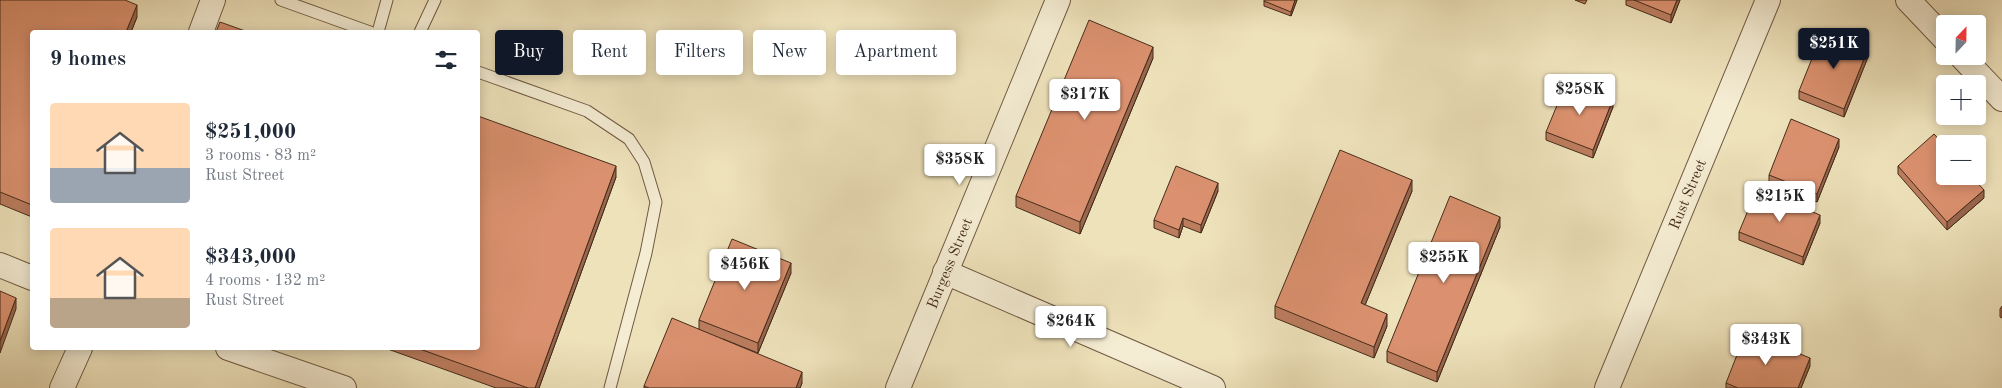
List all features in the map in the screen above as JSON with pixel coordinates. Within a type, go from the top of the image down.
[{"type":"street","points":[[202,30],[213,0]]},
{"type":"street","name":"Burgess Street","points":[[898,388],[1058,0]]},
{"type":"street","name":"Rust Street","points":[[1607,388],[1768,0]]},
{"type":"street","points":[[1908,0],[1936,30]]},
{"type":"street","points":[[1970,65],[2002,99]]},
{"type":"street","points":[[0,265],[30,277]]},
{"type":"street","points":[[945,272],[1213,388]]},
{"type":"street","points":[[62,388],[79,350]]},
{"type":"street","points":[[234,350],[344,388]]},
{"type":"lane","points":[[281,0],[364,30]]},
{"type":"lane","points":[[379,30],[387,0]]},
{"type":"lane","points":[[421,30],[435,0]]},
{"type":"lane","points":[[480,73],[587,111],[629,139],[644,162],[656,202],[646,253],[610,388]]},
{"type":"building","points":[[0,0],[125,0],[137,5],[127,30],[30,30],[30,204],[0,192]]},
{"type":"building","points":[[1264,0],[1295,0],[1291,12]]},
{"type":"building","points":[[1634,0],[1677,0],[1671,15]]},
{"type":"building","points":[[1089,20],[1153,47],[1080,222],[1016,196]]},
{"type":"building","points":[[220,22],[242,30],[217,30]]},
{"type":"building","points":[[1823,31],[1868,49],[1844,109],[1799,91]]},
{"type":"building","points":[[1567,81],[1613,99],[1593,150],[1546,132]]},
{"type":"building","points":[[480,117],[616,166],[535,388],[528,388],[423,350],[480,350]]},
{"type":"building","points":[[1791,119],[1839,139],[1817,194],[1769,175]]},
{"type":"building","points":[[1934,134],[1936,136],[1936,185],[1979,185],[1984,190],[1947,222],[1898,166]]},
{"type":"building","points":[[1340,150],[1412,180],[1361,303],[1387,314],[1374,347],[1275,306]]},
{"type":"building","points":[[1176,166],[1218,183],[1201,225],[1183,218],[1179,230],[1154,220]]},
{"type":"building","points":[[1757,189],[1820,215],[1803,257],[1739,232]]},
{"type":"building","points":[[1450,196],[1500,217],[1437,372],[1387,351]]},
{"type":"building","points":[[732,239],[791,263],[758,343],[699,320]]},
{"type":"building","points":[[0,291],[16,298],[0,341]]},
{"type":"building","points":[[672,318],[802,372],[796,388],[649,388],[644,386]]},
{"type":"building","points":[[1746,332],[1810,358],[1798,388],[1738,388],[1726,383]]}]
